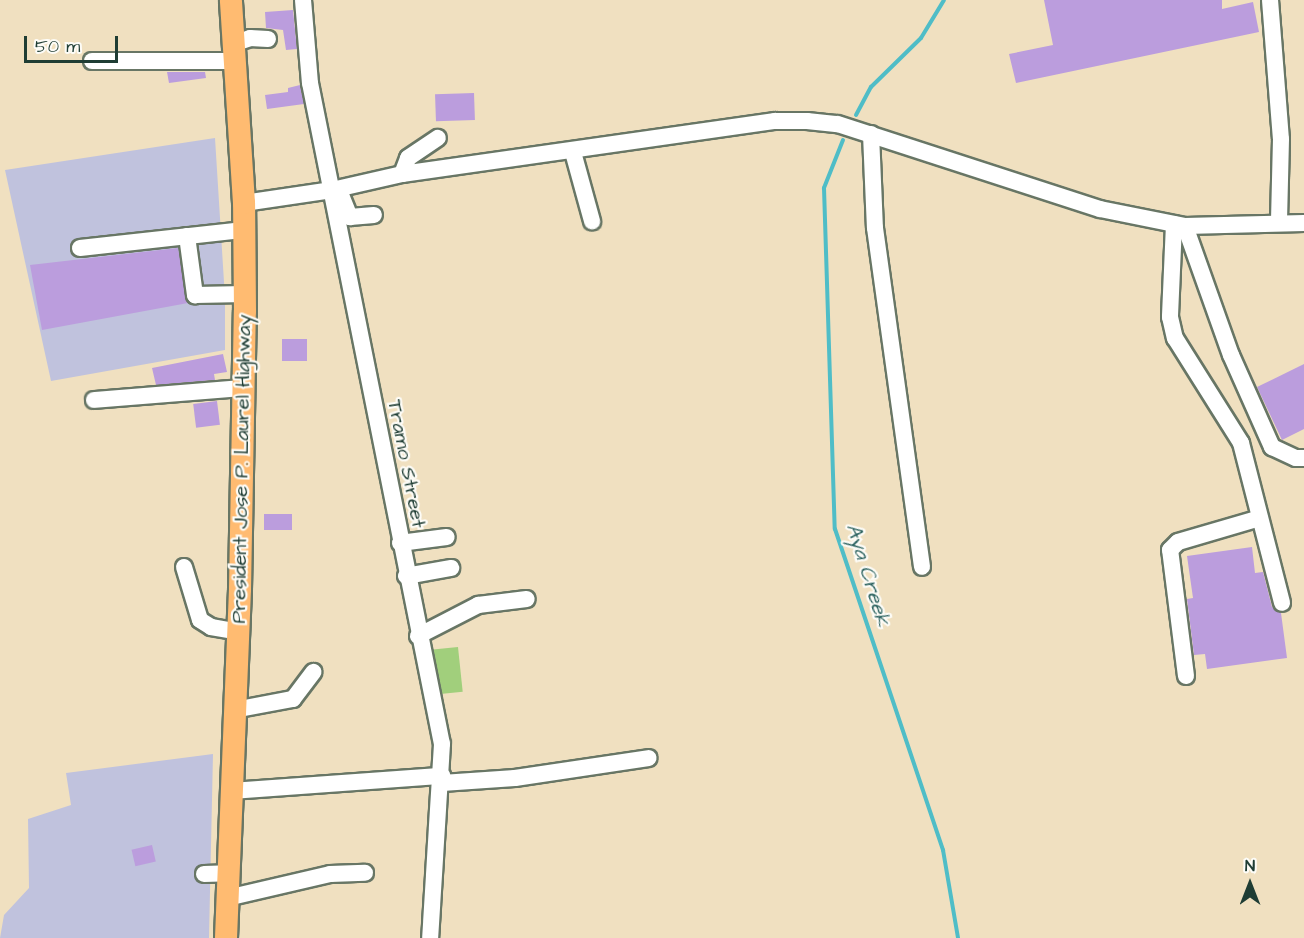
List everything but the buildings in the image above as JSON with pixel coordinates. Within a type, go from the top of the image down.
[{"type":"highway","name":"President Jose P. Laurel Highway","points":[[226,938],[238,632],[245,294],[243,202],[231,0]]},
{"type":"street","name":"Tramo Street","points":[[303,0],[310,83],[335,189],[406,576],[442,744],[442,779],[430,938]]},
{"type":"street","points":[[1270,0],[1281,139],[1280,221]]},
{"type":"street","points":[[92,61],[234,53],[250,38],[268,39]]},
{"type":"street","points":[[243,202],[335,189],[402,174],[573,152],[775,121],[838,124],[1100,209],[1180,225],[1280,221],[1304,223]]},
{"type":"street","points":[[871,134],[875,228],[921,567]]},
{"type":"street","points":[[402,174],[408,158],[438,138]]},
{"type":"street","points":[[573,152],[592,221]]},
{"type":"street","points":[[335,189],[350,217],[374,215]]},
{"type":"street","points":[[1180,225],[1227,344],[1272,447],[1296,458],[1304,458]]},
{"type":"street","points":[[1180,225],[1170,317],[1175,338],[1241,443],[1282,603]]},
{"type":"street","points":[[80,248],[244,230]]},
{"type":"street","points":[[187,236],[195,295],[245,294]]},
{"type":"street","points":[[94,400],[244,388]]},
{"type":"street","points":[[1186,676],[1170,550],[1178,542],[1260,518]]},
{"type":"street","points":[[400,543],[447,537]]},
{"type":"street","points":[[184,567],[200,620],[211,627],[238,632]]},
{"type":"street","points":[[406,576],[451,568]]},
{"type":"street","points":[[418,636],[478,605],[527,598]]},
{"type":"street","points":[[234,710],[293,699],[313,672]]},
{"type":"street","points":[[231,791],[442,779],[514,778],[649,758]]},
{"type":"street","points":[[204,874],[228,873]]},
{"type":"street","points":[[228,898],[330,874],[364,873]]},
{"type":"shaded area","points":[[215,138],[225,298],[225,350],[51,381],[5,170]]},
{"type":"shaded area","points":[[213,754],[209,938],[0,938],[4,915],[29,888],[28,819],[71,805],[66,773]]},
{"type":"green space","points":[[458,647],[463,692],[438,694],[433,650]]},
{"type":"waterway","name":"Aya Creek","points":[[856,115],[871,87],[921,38],[944,0]]},
{"type":"waterway","name":"Aya Creek","points":[[843,140],[824,188],[835,529],[943,850],[958,938]]}]
